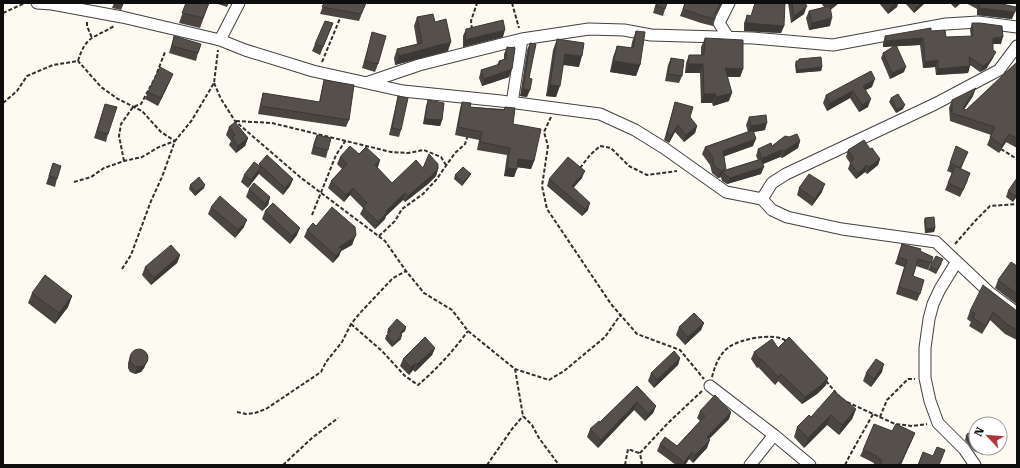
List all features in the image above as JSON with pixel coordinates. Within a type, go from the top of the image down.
[{"type":"street","points":[[38,3],[52,4],[122,17],[220,40],[245,50],[317,72],[369,82],[403,91],[600,114],[635,130],[664,148],[726,192],[762,199],[772,210],[787,217],[842,229],[936,242],[956,263],[990,293],[1017,313]]},
{"type":"street","points":[[220,40],[239,3]]},
{"type":"street","points":[[728,37],[719,23],[729,3]]},
{"type":"street","points":[[369,82],[419,65],[522,39],[589,29],[624,30],[651,35],[754,38],[833,45],[946,24],[978,22],[1017,27]]},
{"type":"street","points":[[512,103],[522,39]]},
{"type":"street","points":[[762,199],[772,184],[786,174],[935,104],[1000,70],[1017,46]]},
{"type":"street","points":[[956,263],[940,289],[929,319],[925,348],[925,378],[930,401],[938,423],[964,448],[975,465]]},
{"type":"street","points":[[710,386],[774,435],[810,465]]},
{"type":"street","points":[[750,465],[774,435]]},
{"type":"path","points":[[3,13],[25,3]]},
{"type":"path","points":[[476,51],[471,21],[477,3]]},
{"type":"path","points":[[512,3],[522,39]]},
{"type":"path","points":[[317,72],[337,23],[344,10]]},
{"type":"path","points":[[89,11],[86,26],[92,38]]},
{"type":"path","points":[[78,61],[84,44],[116,25],[122,17]]},
{"type":"path","points":[[122,269],[131,255],[175,141],[192,120],[214,83],[220,40]]},
{"type":"path","points":[[124,161],[119,136],[121,124],[133,107],[141,104],[155,78],[165,52]]},
{"type":"path","points":[[3,103],[17,91],[27,76],[54,66],[78,61]]},
{"type":"path","points":[[78,61],[101,86],[118,100],[142,112],[161,132],[175,141]]},
{"type":"path","points":[[214,83],[221,99],[235,121],[300,177],[379,236],[424,293],[452,310],[468,331],[515,370],[549,380],[564,371],[605,337],[621,314]]},
{"type":"path","points":[[557,110],[550,119],[544,132],[548,146],[542,186],[548,209],[611,304],[637,334],[680,350],[710,386]]},
{"type":"path","points":[[235,121],[272,123],[391,152],[408,153],[424,150],[441,157],[446,165]]},
{"type":"path","points":[[379,236],[395,221],[402,209],[424,194],[455,153],[465,144],[470,130]]},
{"type":"path","points":[[312,215],[322,194],[327,176],[336,155],[346,140]]},
{"type":"path","points":[[74,182],[91,177],[104,168],[142,157],[159,147],[175,141]]},
{"type":"path","points":[[580,168],[590,155],[600,146],[611,148],[630,166],[647,175],[693,169]]},
{"type":"path","points":[[1001,149],[1017,159]]},
{"type":"path","points":[[947,252],[990,206],[1017,204]]},
{"type":"path","points":[[237,412],[246,414],[255,413],[266,409],[321,372],[326,362],[342,342],[351,324],[393,278],[406,271]]},
{"type":"path","points":[[351,324],[382,351],[405,376],[418,385],[439,366],[468,331]]},
{"type":"path","points":[[640,453],[668,423],[710,386],[716,363],[728,347],[747,339],[774,336],[783,338],[788,342]]},
{"type":"path","points":[[515,370],[523,416],[532,425],[538,438],[559,465]]},
{"type":"path","points":[[824,378],[840,396]]},
{"type":"path","points":[[880,417],[887,400],[908,380],[925,378]]},
{"type":"path","points":[[844,400],[895,424],[912,426],[938,423]]},
{"type":"path","points":[[845,465],[848,457],[873,414]]},
{"type":"path","points":[[487,465],[523,416]]},
{"type":"path","points":[[283,465],[312,438],[338,418]]},
{"type":"path","points":[[625,465],[628,449],[640,453]]},
{"type":"path","points":[[640,453],[642,465]]},
{"type":"building","points":[[186,3],[209,3],[203,18],[182,13]]},
{"type":"building","points":[[324,3],[366,3],[361,14],[322,7]]},
{"type":"building","points":[[657,3],[667,3],[665,9],[656,6]]},
{"type":"building","points":[[685,3],[721,3],[715,13],[715,19],[683,9]]},
{"type":"building","points":[[755,3],[785,3],[784,26],[746,23],[747,15],[751,16]]},
{"type":"building","points":[[792,3],[805,3],[807,6],[794,16]]},
{"type":"building","points":[[888,3],[895,3],[891,6]]},
{"type":"building","points":[[913,3],[921,3],[916,7]]},
{"type":"building","points":[[980,3],[1003,3],[1002,4],[1016,7],[1015,12],[979,8]]},
{"type":"building","points":[[830,6],[832,18],[812,23],[809,11]]},
{"type":"building","points":[[433,14],[435,22],[446,19],[451,42],[399,56],[397,49],[422,43],[417,17]]},
{"type":"building","points":[[503,20],[505,30],[465,40],[466,29]]},
{"type":"building","points":[[325,21],[333,23],[323,47],[315,44]]},
{"type":"building","points":[[972,23],[1002,26],[1003,37],[993,38],[993,50],[996,52],[989,62],[983,66],[969,57],[970,66],[938,69],[938,60],[925,62],[923,38],[886,41],[885,36],[931,28],[931,31],[945,30],[946,37],[973,36]]},
{"type":"building","points":[[636,31],[645,32],[640,65],[614,61],[617,46],[633,48]]},
{"type":"building","points":[[372,32],[386,36],[378,64],[365,61]]},
{"type":"building","points":[[174,36],[201,44],[198,53],[172,46]]},
{"type":"building","points":[[705,38],[743,40],[743,69],[725,68],[732,93],[716,97],[716,94],[704,94],[703,64],[688,64],[689,55],[704,55]]},
{"type":"building","points":[[557,39],[584,43],[582,56],[565,54],[560,86],[550,85]]},
{"type":"building","points":[[530,43],[536,44],[529,78],[532,79],[530,90],[523,89]]},
{"type":"building","points":[[896,45],[906,67],[892,73],[883,53]]},
{"type":"building","points":[[507,47],[515,48],[512,69],[484,79],[481,70],[500,64],[499,61],[506,59]]},
{"type":"building","points":[[821,57],[822,67],[797,70],[796,61],[799,61],[799,59]]},
{"type":"building","points":[[671,58],[684,60],[682,76],[668,74]]},
{"type":"building","points":[[1017,62],[1017,139],[1009,134],[1002,145],[990,137],[995,127],[952,113],[952,100],[976,88],[963,108],[966,110]]},
{"type":"building","points":[[160,67],[173,74],[161,98],[148,92]]},
{"type":"building","points":[[871,71],[875,79],[863,86],[871,99],[862,105],[853,91],[830,103],[826,95]]},
{"type":"building","points":[[324,80],[354,85],[349,120],[261,106],[263,93],[320,102]]},
{"type":"building","points":[[898,94],[905,105],[897,110],[891,98]]},
{"type":"building","points":[[398,96],[408,98],[401,130],[392,128]]},
{"type":"building","points":[[428,100],[444,103],[442,120],[425,119]]},
{"type":"building","points":[[462,102],[471,103],[470,107],[504,110],[505,107],[515,108],[513,124],[541,129],[534,161],[518,159],[517,169],[507,168],[510,148],[480,142],[482,132],[458,127]]},
{"type":"building","points":[[675,102],[693,107],[690,117],[697,126],[686,135],[678,125],[671,136],[667,133]]},
{"type":"building","points":[[105,104],[117,107],[108,134],[97,131]]},
{"type":"building","points":[[766,115],[767,123],[751,126],[749,117]]},
{"type":"building","points":[[235,122],[248,138],[238,146],[232,137],[235,135],[229,127]]},
{"type":"building","points":[[753,130],[756,139],[723,151],[726,169],[721,171],[714,166],[713,157],[705,147]]},
{"type":"building","points":[[797,134],[800,141],[784,151],[782,150],[761,158],[758,149],[771,143],[772,146],[785,136],[789,137]]},
{"type":"building","points":[[317,135],[331,138],[328,150],[314,147]]},
{"type":"building","points":[[864,140],[870,149],[872,148],[880,159],[869,167],[867,165],[858,173],[850,163],[854,159],[848,150]]},
{"type":"building","points":[[350,146],[359,154],[366,147],[380,160],[375,165],[392,183],[416,160],[423,168],[429,154],[438,164],[438,169],[408,196],[405,193],[386,211],[387,212],[378,222],[363,207],[367,203],[353,188],[346,195],[331,181],[347,164],[340,157]]},
{"type":"building","points":[[956,146],[968,152],[960,168],[950,163]]},
{"type":"building","points":[[267,155],[293,179],[285,188],[259,164]]},
{"type":"building","points":[[568,157],[585,171],[572,186],[590,203],[585,209],[549,179]]},
{"type":"building","points":[[761,159],[764,167],[730,178],[724,174],[723,171]]},
{"type":"building","points":[[254,162],[261,167],[251,180],[244,175]]},
{"type":"building","points":[[53,163],[61,166],[57,179],[49,176]]},
{"type":"building","points":[[955,166],[970,173],[963,190],[948,183]]},
{"type":"building","points":[[463,167],[471,174],[463,182],[455,175]]},
{"type":"building","points":[[809,174],[825,184],[815,199],[799,188]]},
{"type":"building","points":[[199,177],[205,185],[196,192],[190,185]]},
{"type":"building","points":[[1017,178],[1017,193],[1015,196],[1008,191]]},
{"type":"building","points":[[254,183],[270,197],[265,204],[249,189]]},
{"type":"building","points":[[220,196],[247,220],[238,230],[211,207]]},
{"type":"building","points":[[273,203],[300,228],[292,236],[265,211]]},
{"type":"building","points":[[332,207],[355,227],[356,235],[354,238],[339,247],[342,249],[336,256],[307,230],[313,223],[316,226]]},
{"type":"building","points":[[934,217],[935,228],[926,229],[925,218]]},
{"type":"building","points":[[902,244],[921,249],[920,251],[933,257],[931,263],[918,259],[913,276],[924,280],[920,294],[899,287],[907,260],[898,257]]},
{"type":"building","points":[[171,245],[180,255],[154,278],[145,267]]},
{"type":"building","points":[[936,256],[943,259],[937,270],[930,266]]},
{"type":"building","points":[[1011,262],[1017,266],[1017,294],[998,280]]},
{"type":"building","points":[[45,275],[72,296],[59,313],[32,293]]},
{"type":"building","points":[[983,285],[1017,311],[1017,330],[1008,325],[993,312],[986,326],[973,318],[975,313],[970,311]]},
{"type":"building","points":[[694,313],[704,323],[688,337],[679,327]]},
{"type":"building","points":[[397,319],[406,327],[400,333],[402,335],[394,343],[386,336],[391,331],[388,329]]},
{"type":"building","points":[[425,337],[435,348],[417,364],[416,363],[411,367],[403,359]]},
{"type":"building","points":[[789,337],[828,378],[805,397],[781,374],[778,377],[761,359],[760,360],[754,352],[772,339],[778,348]]},
{"type":"building","points":[[139,349],[145,352],[148,358],[145,364],[139,367],[133,364],[130,358],[133,352]]},
{"type":"building","points":[[674,351],[680,358],[657,380],[651,373]]},
{"type":"building","points":[[876,359],[884,364],[874,379],[866,373]]},
{"type":"building","points":[[637,386],[656,406],[648,414],[637,402],[601,440],[590,429],[599,421],[600,422]]},
{"type":"building","points":[[834,391],[856,409],[842,425],[831,415],[808,438],[797,427],[809,415],[811,417]]},
{"type":"building","points":[[715,395],[731,412],[707,437],[710,440],[695,455],[692,452],[684,462],[660,444],[665,437],[677,446],[705,416],[700,411]]},
{"type":"building","points":[[874,424],[892,431],[896,424],[915,433],[899,465],[880,465],[882,460],[876,458],[877,456],[863,450]]},
{"type":"building","points":[[937,447],[945,450],[939,465],[918,465],[923,452],[933,456]]}]
